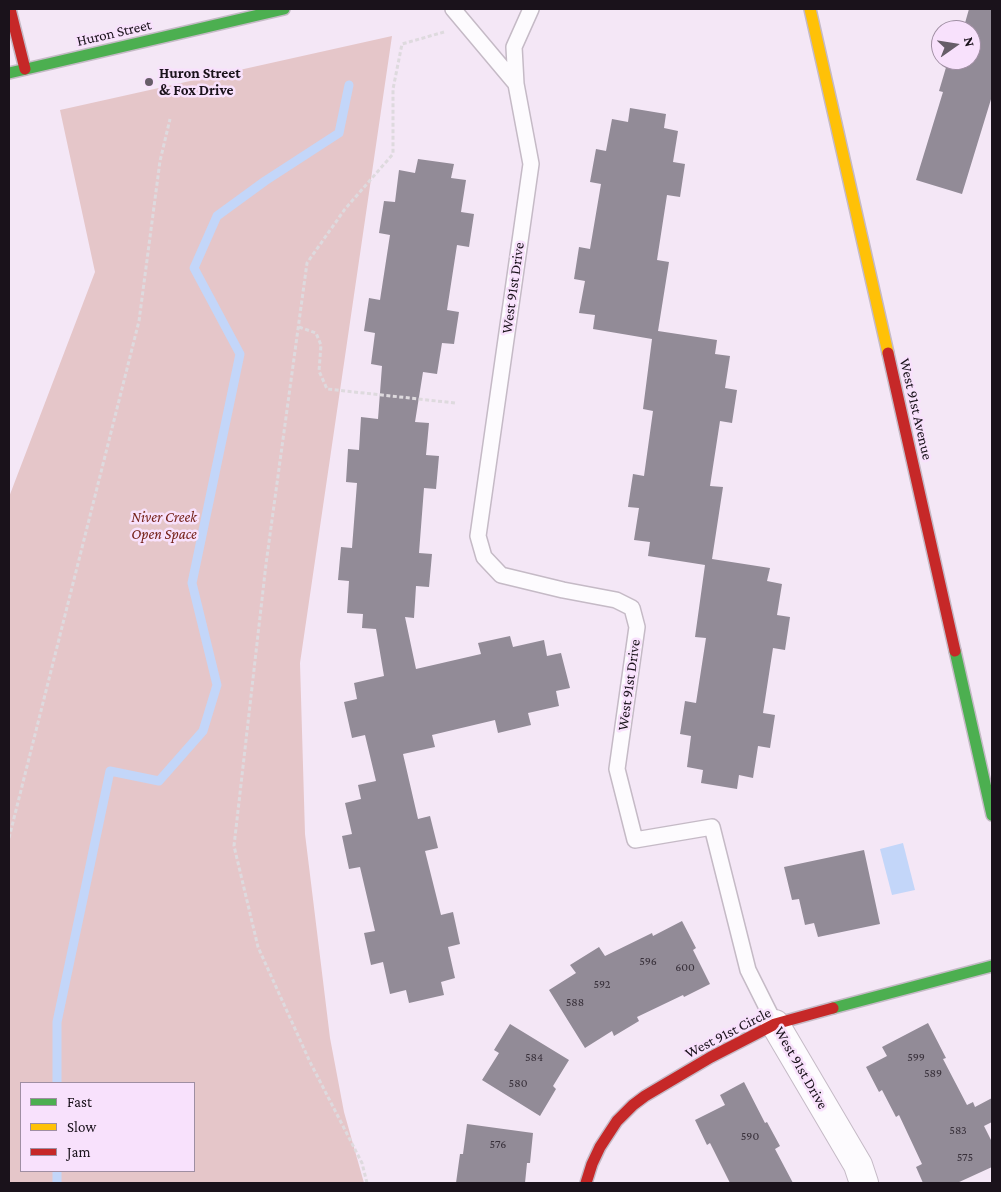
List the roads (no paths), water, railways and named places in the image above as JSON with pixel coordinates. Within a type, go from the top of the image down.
[{"type":"street","points":[[10,9],[25,69]]},
{"type":"street","name":"Huron Street","points":[[9,73],[284,9]]},
{"type":"street","name":"West 91st Avenue","points":[[810,9],[992,815]]},
{"type":"street","name":"West 91st Circle","points":[[586,1183],[600,1147],[617,1121],[645,1096],[711,1057],[775,1024],[992,966]]},
{"type":"street","name":"West 91st Drive","points":[[775,1024],[858,1165],[864,1183]]},
{"type":"lane","points":[[453,9],[516,84]]},
{"type":"lane","points":[[516,84],[514,47],[531,9]]},
{"type":"lane","name":"West 91st Drive","points":[[516,84],[531,164],[478,536],[484,557],[501,575],[616,600],[632,608],[637,628],[617,770],[635,840],[712,827],[748,970],[775,1024]]},
{"type":"water","points":[[903,843],[915,890],[892,895],[880,849]]},
{"type":"waterway","points":[[57,1082],[57,1022],[110,771],[159,781],[203,731],[217,685],[192,583],[240,354],[194,268],[217,216],[265,181],[339,133],[349,85]]},
{"type":"waterway","points":[[57,1172],[57,1183]]},
{"type":"place","name":"Huron Street & Fox Drive","points":[[149,82]]},
{"type":"park label","name":"Niver Creek Open Space","points":[[164,526]]}]
